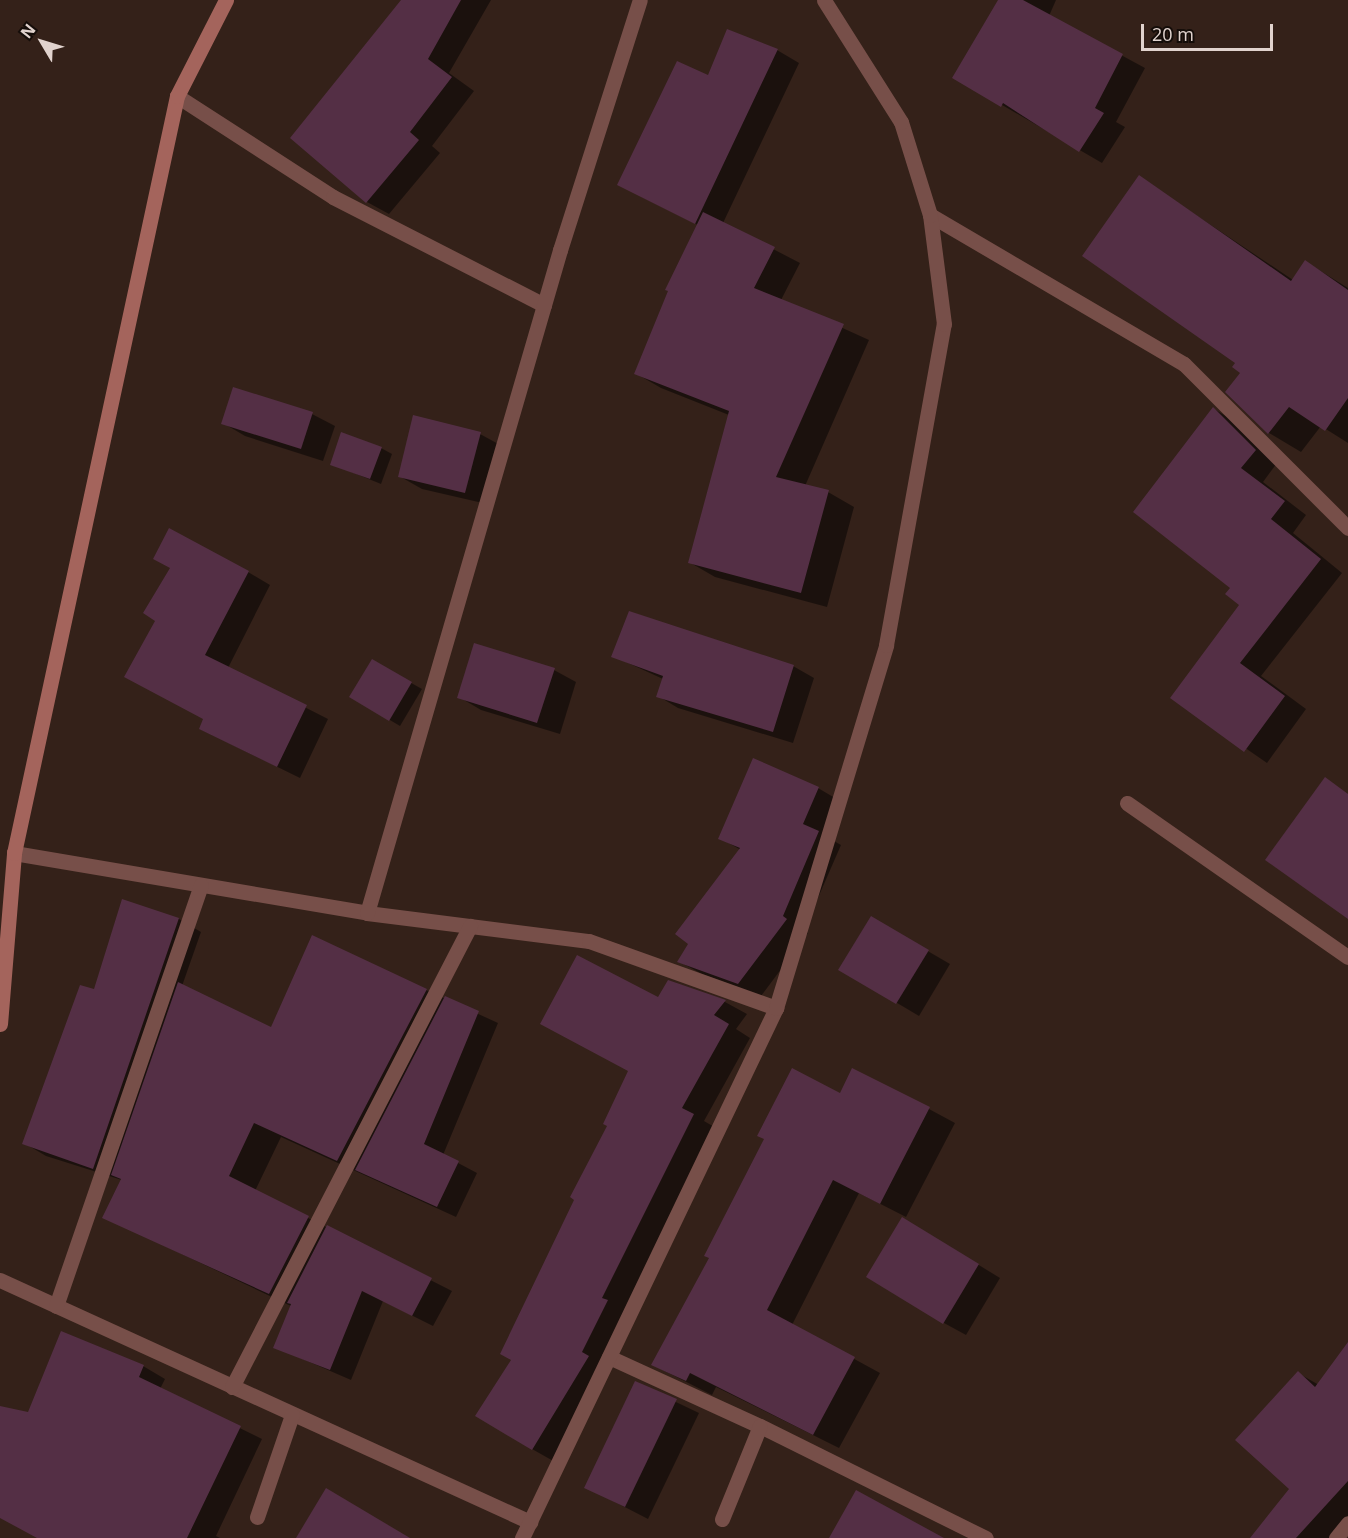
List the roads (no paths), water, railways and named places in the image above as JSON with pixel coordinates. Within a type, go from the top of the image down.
[{"type":"main road","points":[[0,1024],[6,891],[177,96],[226,0]]},
{"type":"street","points":[[367,913],[544,305],[640,0]]},
{"type":"street","points":[[522,1538],[776,1008],[886,645],[944,324],[930,215],[901,122],[824,0]]},
{"type":"street","points":[[177,96],[333,197],[544,305]]},
{"type":"street","points":[[930,215],[1184,364],[1348,528]]},
{"type":"street","points":[[1127,803],[1348,957]]},
{"type":"street","points":[[14,853],[367,913],[589,941],[776,1008]]},
{"type":"street","points":[[56,1306],[201,885]]},
{"type":"street","points":[[232,1387],[470,926]]},
{"type":"street","points":[[0,1280],[291,1415],[530,1522]]},
{"type":"street","points":[[609,1357],[760,1426],[986,1538]]},
{"type":"street","points":[[257,1516],[291,1415]]},
{"type":"street","points":[[722,1520],[760,1426]]},
{"type":"street","points":[[1336,1538],[1348,1523]]}]
